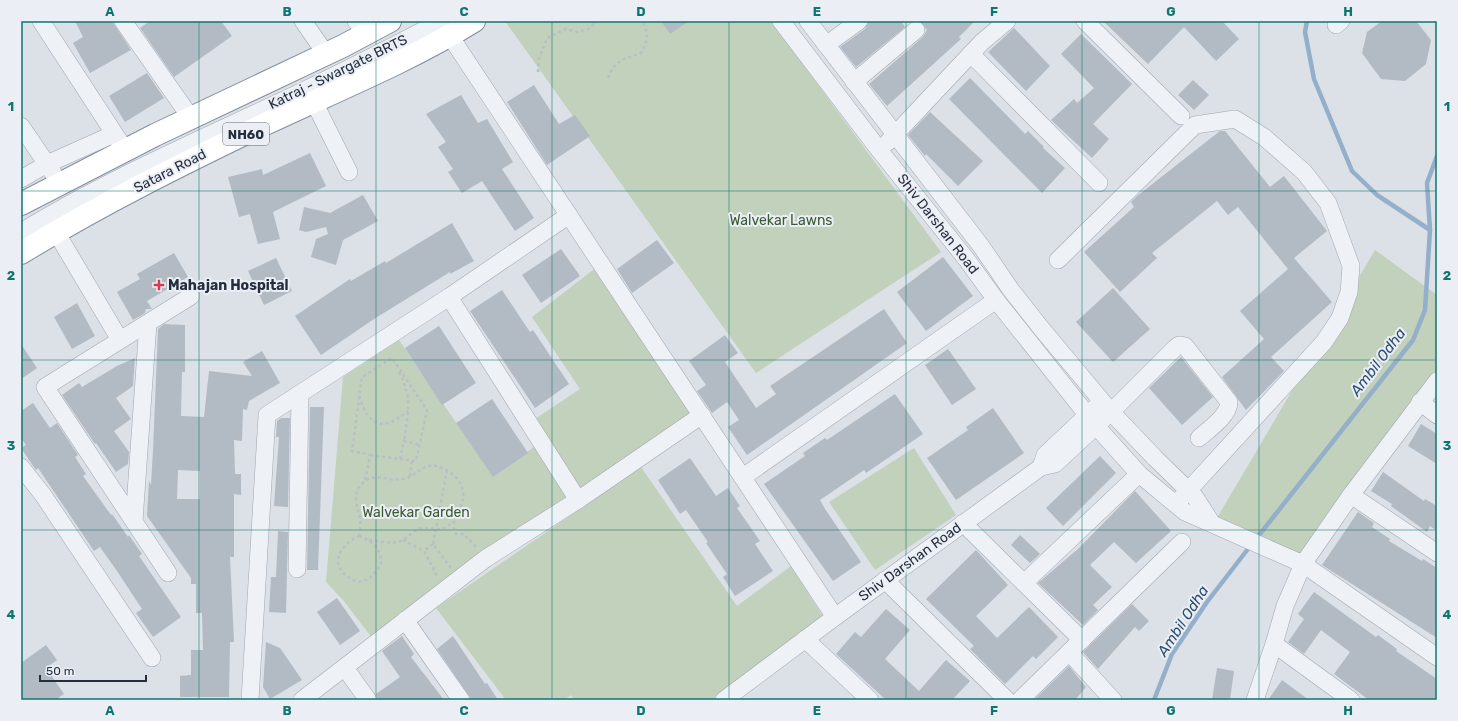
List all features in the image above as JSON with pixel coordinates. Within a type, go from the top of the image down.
[{"type":"highway","name":"NH60","points":[[21,204],[60,184],[120,142],[191,118],[326,54],[360,28],[390,21]]},
{"type":"highway","name":"Satara Road","points":[[21,253],[56,232],[178,166],[314,102],[445,28],[474,21]]},
{"type":"street","points":[[23,174],[47,164],[120,142],[41,21]]},
{"type":"street","points":[[303,21],[326,54]]},
{"type":"street","name":"Shiv Darshan Road","points":[[781,21],[880,151],[967,260],[996,300],[1092,421],[1139,474],[1185,512],[1296,560],[1437,657]]},
{"type":"street","name":"Shiv Darshan Road","points":[[808,21],[981,246],[1011,290],[1106,407],[1154,458],[1195,497],[1211,522]]},
{"type":"street","points":[[826,45],[859,21]]},
{"type":"street","points":[[880,151],[982,42],[1007,21]]},
{"type":"street","points":[[1085,21],[1181,116]]},
{"type":"street","points":[[124,22],[191,118]]},
{"type":"street","points":[[445,28],[835,617]]},
{"type":"street","name":"Katraj - Swargate BRTS","points":[[21,232],[47,216],[171,152],[320,82],[445,28]]},
{"type":"street","points":[[854,82],[916,30]]},
{"type":"street","points":[[971,54],[1099,183]]},
{"type":"street","points":[[314,102],[349,172]]},
{"type":"street","points":[[1058,260],[1195,125],[1235,119],[1264,137],[1304,172],[1328,203],[1351,266],[1349,292],[1340,318],[1324,342],[1176,504]]},
{"type":"street","points":[[21,126],[60,184]]},
{"type":"street","points":[[250,700],[267,416],[449,297],[569,215]]},
{"type":"street","points":[[56,232],[120,340]]},
{"type":"street","points":[[168,573],[45,387],[191,296]]},
{"type":"street","points":[[449,297],[578,500]]},
{"type":"street","points":[[743,477],[996,300]]},
{"type":"street","points":[[134,521],[148,324]]},
{"type":"street","points":[[1106,407],[1175,348],[1179,345],[1185,346],[1229,402],[1229,407],[1221,417],[1199,438]]},
{"type":"street","points":[[1255,700],[1274,644],[1296,560],[1351,495],[1437,381]]},
{"type":"street","points":[[297,569],[300,395]]},
{"type":"street","points":[[1420,402],[1437,415]]},
{"type":"street","name":"Shiv Darshan Road","points":[[724,700],[885,580],[1041,467],[1055,464],[1106,407]]},
{"type":"street","points":[[302,700],[345,668],[444,589],[460,580],[485,559],[578,500],[702,415]]},
{"type":"street","points":[[21,467],[43,495],[152,658]]},
{"type":"street","points":[[1024,584],[1139,474]]},
{"type":"street","points":[[1351,495],[1437,553]]},
{"type":"street","points":[[963,523],[1082,640]]},
{"type":"street","points":[[1020,700],[1182,542]]},
{"type":"street","points":[[885,580],[1007,700]]},
{"type":"street","points":[[405,620],[461,700]]},
{"type":"street","points":[[805,639],[870,700]]},
{"type":"street","points":[[1274,644],[1351,700]]},
{"type":"street","points":[[1069,652],[1113,700]]},
{"type":"street","points":[[345,668],[368,700]]},
{"type":"path","points":[[538,72],[539,59],[547,38],[566,29],[578,32],[588,29],[597,21]]},
{"type":"path","points":[[608,78],[612,68],[619,60],[641,53],[647,43],[647,30],[642,21]]},
{"type":"path","points":[[392,358],[427,410],[416,461],[352,451],[358,394],[362,377],[392,358]]},
{"type":"path","points":[[396,364],[408,393],[408,411],[400,459]]},
{"type":"path","points":[[358,394],[364,410],[370,418],[383,424],[396,421],[408,411]]},
{"type":"path","points":[[404,441],[420,444]]},
{"type":"path","points":[[365,480],[370,455]]},
{"type":"path","points":[[410,476],[412,460]]},
{"type":"path","points":[[359,536],[360,518],[356,495],[359,487],[365,480],[373,477],[403,479],[424,467],[434,465],[447,470],[460,483],[464,496],[460,511],[449,526],[436,530],[422,528],[402,540],[391,542],[368,540]]},
{"type":"path","points":[[424,551],[432,544],[436,530],[447,470]]},
{"type":"path","points":[[453,521],[453,529],[456,534],[464,534],[468,536],[485,559]]},
{"type":"path","points":[[359,536],[368,540],[379,550],[381,565],[369,579],[358,582],[344,573],[339,565],[338,556],[347,543],[359,536]]},
{"type":"path","points":[[402,540],[424,551],[444,589]]},
{"type":"path","points":[[432,544],[460,580]]},
{"type":"green space","name":"Walvekar Lawns","points":[[505,21],[771,21],[941,252],[756,373]]},
{"type":"green space","points":[[1375,250],[1437,295],[1437,372],[1300,555],[1217,518]]},
{"type":"green space","points":[[597,267],[702,415],[583,497],[529,423],[580,389],[532,317]]},
{"type":"green space","name":"Walvekar Garden","points":[[399,340],[493,476],[541,442],[578,500],[376,643],[343,600],[326,582],[343,377]]},
{"type":"green space","points":[[914,448],[956,515],[875,570],[829,502]]},
{"type":"green space","points":[[641,467],[737,606],[791,566],[827,623],[724,700],[574,700],[571,695],[564,700],[506,700],[436,608]]},
{"type":"building","points":[[75,21],[112,21],[131,50],[90,73],[73,43],[83,37]]},
{"type":"building","points":[[150,21],[221,21],[232,36],[174,77],[140,28]]},
{"type":"building","points":[[661,21],[689,21],[670,34]]},
{"type":"building","points":[[869,21],[901,21],[905,27],[856,67],[840,47],[865,29]]},
{"type":"building","points":[[920,21],[975,21],[959,37],[961,39],[887,106],[869,84],[923,37],[927,30]]},
{"type":"building","points":[[1103,21],[1222,21],[1239,39],[1216,61],[1184,27],[1148,64]]},
{"type":"building","points":[[1382,21],[1416,21],[1431,40],[1426,64],[1405,81],[1381,79],[1362,53],[1367,32]]},
{"type":"building","points":[[1014,28],[1050,66],[1026,91],[988,52]]},
{"type":"building","points":[[1081,34],[1132,84],[1093,124],[1109,139],[1092,158],[1051,120],[1074,99],[1077,103],[1094,88],[1061,54]]},
{"type":"building","points":[[147,73],[164,98],[125,122],[109,96]]},
{"type":"building","points":[[970,78],[1025,134],[1028,131],[1044,147],[1043,148],[1065,168],[1042,193],[949,99]]},
{"type":"building","points":[[1193,80],[1209,95],[1194,110],[1178,95]]},
{"type":"building","points":[[534,85],[559,124],[575,115],[590,136],[547,165],[507,102]]},
{"type":"building","points":[[461,95],[478,123],[487,119],[513,162],[502,169],[534,218],[515,231],[482,181],[462,193],[448,172],[453,169],[438,147],[446,142],[426,114]]},
{"type":"building","points":[[930,112],[983,161],[958,186],[926,154],[925,156],[908,135]]},
{"type":"building","points":[[1220,131],[1225,131],[1270,187],[1284,176],[1327,231],[1294,258],[1332,302],[1271,357],[1284,371],[1246,410],[1222,377],[1264,339],[1240,311],[1288,269],[1238,207],[1228,215],[1217,201],[1152,253],[1157,258],[1120,292],[1084,252],[1134,207],[1131,202],[1137,196]]},
{"type":"building","points":[[310,153],[326,186],[273,212],[280,239],[258,244],[250,214],[239,217],[228,177],[262,169],[263,175]]},
{"type":"building","points":[[363,195],[378,221],[343,240],[336,265],[311,257],[316,239],[328,234],[326,227],[306,232],[299,230],[304,207],[330,213]]},
{"type":"building","points":[[452,223],[474,261],[450,274],[450,272],[374,319],[321,355],[295,316],[350,279],[351,281],[385,261],[386,263]]},
{"type":"building","points":[[657,240],[674,263],[632,293],[617,269]]},
{"type":"building","points":[[561,249],[580,276],[541,303],[522,275]]},
{"type":"building","points":[[174,253],[188,277],[147,301],[152,309],[146,309],[145,313],[133,320],[117,292],[140,279],[137,274]]},
{"type":"building","points":[[943,257],[973,296],[926,331],[897,292]]},
{"type":"building","points":[[276,258],[292,291],[264,305],[248,271]]},
{"type":"building","points":[[1113,288],[1150,329],[1113,362],[1076,322]]},
{"type":"building","points":[[502,290],[530,332],[533,330],[569,384],[535,408],[470,311]]},
{"type":"building","points":[[77,303],[95,336],[72,349],[54,317]]},
{"type":"building","points":[[884,309],[907,343],[747,455],[728,427],[739,420],[727,402],[712,413],[697,391],[706,385],[689,361],[725,335],[738,353],[725,362],[756,408],[776,394],[770,386]]},
{"type":"building","points":[[164,324],[185,325],[185,372],[182,372],[181,416],[204,417],[209,371],[252,376],[243,362],[262,351],[280,383],[249,401],[247,410],[243,409],[242,441],[234,440],[235,474],[241,474],[241,495],[234,494],[234,557],[230,557],[234,642],[230,642],[229,697],[180,697],[180,676],[191,675],[191,650],[203,650],[202,613],[196,613],[196,584],[191,584],[191,578],[147,516],[149,481],[151,485],[153,451],[158,329]],"holes":[[[178,470],[200,471],[200,499],[177,499]]]},
{"type":"building","points":[[439,326],[476,383],[442,405],[405,348]]},
{"type":"building","points":[[21,344],[37,368],[21,379]]},
{"type":"building","points":[[948,349],[976,389],[952,405],[925,365]]},
{"type":"building","points":[[1181,357],[1213,397],[1182,425],[1149,388]]},
{"type":"building","points":[[135,358],[133,386],[116,398],[131,419],[114,431],[129,452],[128,464],[116,472],[62,395],[79,383],[82,387],[117,366]]},
{"type":"building","points":[[895,394],[923,434],[866,473],[864,470],[820,500],[861,562],[833,581],[764,484],[805,456],[803,453],[825,438],[827,440]]},
{"type":"building","points":[[492,399],[528,453],[493,477],[456,423]]},
{"type":"building","points":[[33,403],[50,428],[57,423],[78,455],[75,457],[86,474],[83,476],[128,537],[129,535],[142,554],[139,556],[181,617],[153,637],[136,613],[142,609],[117,571],[100,547],[94,551],[38,468],[36,470],[21,448],[26,445],[21,438],[21,411]]},
{"type":"building","points":[[310,407],[324,407],[318,570],[307,570]]},
{"type":"building","points":[[993,408],[1024,453],[956,500],[927,458],[968,430],[966,427]]},
{"type":"building","points":[[281,418],[290,418],[288,507],[274,506],[279,437],[276,437],[277,421]]},
{"type":"building","points":[[1421,424],[1437,434],[1437,464],[1408,446]]},
{"type":"building","points":[[1100,456],[1116,473],[1063,526],[1046,508]]},
{"type":"building","points":[[690,458],[716,496],[728,488],[740,506],[737,508],[760,541],[755,544],[773,571],[735,596],[723,577],[727,574],[706,543],[708,542],[686,510],[680,514],[658,480]]},
{"type":"building","points":[[1383,472],[1424,501],[1425,499],[1437,506],[1437,531],[1430,526],[1427,532],[1391,506],[1392,504],[1371,491]]},
{"type":"building","points":[[1135,491],[1171,531],[1136,563],[1114,542],[1090,565],[1112,587],[1093,605],[1098,610],[1083,625],[1038,583],[1078,549]]},
{"type":"building","points":[[1358,512],[1374,523],[1372,527],[1390,539],[1389,541],[1422,561],[1423,559],[1437,568],[1437,638],[1322,565]]},
{"type":"building","points":[[278,531],[288,532],[286,613],[269,612],[271,577],[276,577]]},
{"type":"building","points":[[1020,535],[1040,554],[1030,563],[1011,545]]},
{"type":"building","points":[[976,550],[1008,585],[976,616],[997,638],[1029,607],[1058,637],[1036,659],[1033,656],[1005,684],[970,649],[974,646],[926,599]]},
{"type":"building","points":[[1314,592],[1376,637],[1378,635],[1397,649],[1396,651],[1437,679],[1437,700],[1369,700],[1334,674],[1350,652],[1321,630],[1304,654],[1288,642],[1304,619],[1298,614]]},
{"type":"building","points":[[337,598],[360,631],[340,645],[317,612]]},
{"type":"building","points":[[1132,604],[1149,621],[1139,631],[1135,627],[1098,669],[1083,652]]},
{"type":"building","points":[[886,609],[910,630],[885,659],[919,691],[946,660],[970,681],[952,700],[886,700],[836,654],[855,632],[861,637]]},
{"type":"building","points":[[402,636],[414,654],[411,657],[444,700],[378,700],[376,694],[400,677],[382,651]]},
{"type":"building","points":[[453,636],[485,684],[487,683],[498,700],[472,700],[437,649]]},
{"type":"building","points":[[266,642],[280,648],[302,680],[270,699],[263,687]]},
{"type":"building","points":[[46,645],[57,660],[46,668],[64,694],[55,700],[21,700],[21,663]]},
{"type":"building","points":[[1069,666],[1086,687],[1075,700],[1034,700]]},
{"type":"building","points":[[1217,668],[1234,671],[1230,700],[1212,700]]},
{"type":"building","points":[[1282,680],[1309,700],[1268,700]]},
{"type":"waterway","name":"Ambil Odha","points":[[1307,21],[1305,32],[1314,79],[1352,171],[1377,195],[1430,230]]},
{"type":"waterway","name":"Ambil Odha","points":[[1256,539],[1413,340],[1425,310],[1430,230],[1427,183],[1437,156]]},
{"type":"waterway","name":"Ambil Odha","points":[[1154,700],[1172,654],[1207,602],[1251,545]]},
{"type":"place","name":"Mahajan Hospital","points":[[159,285]]}]
